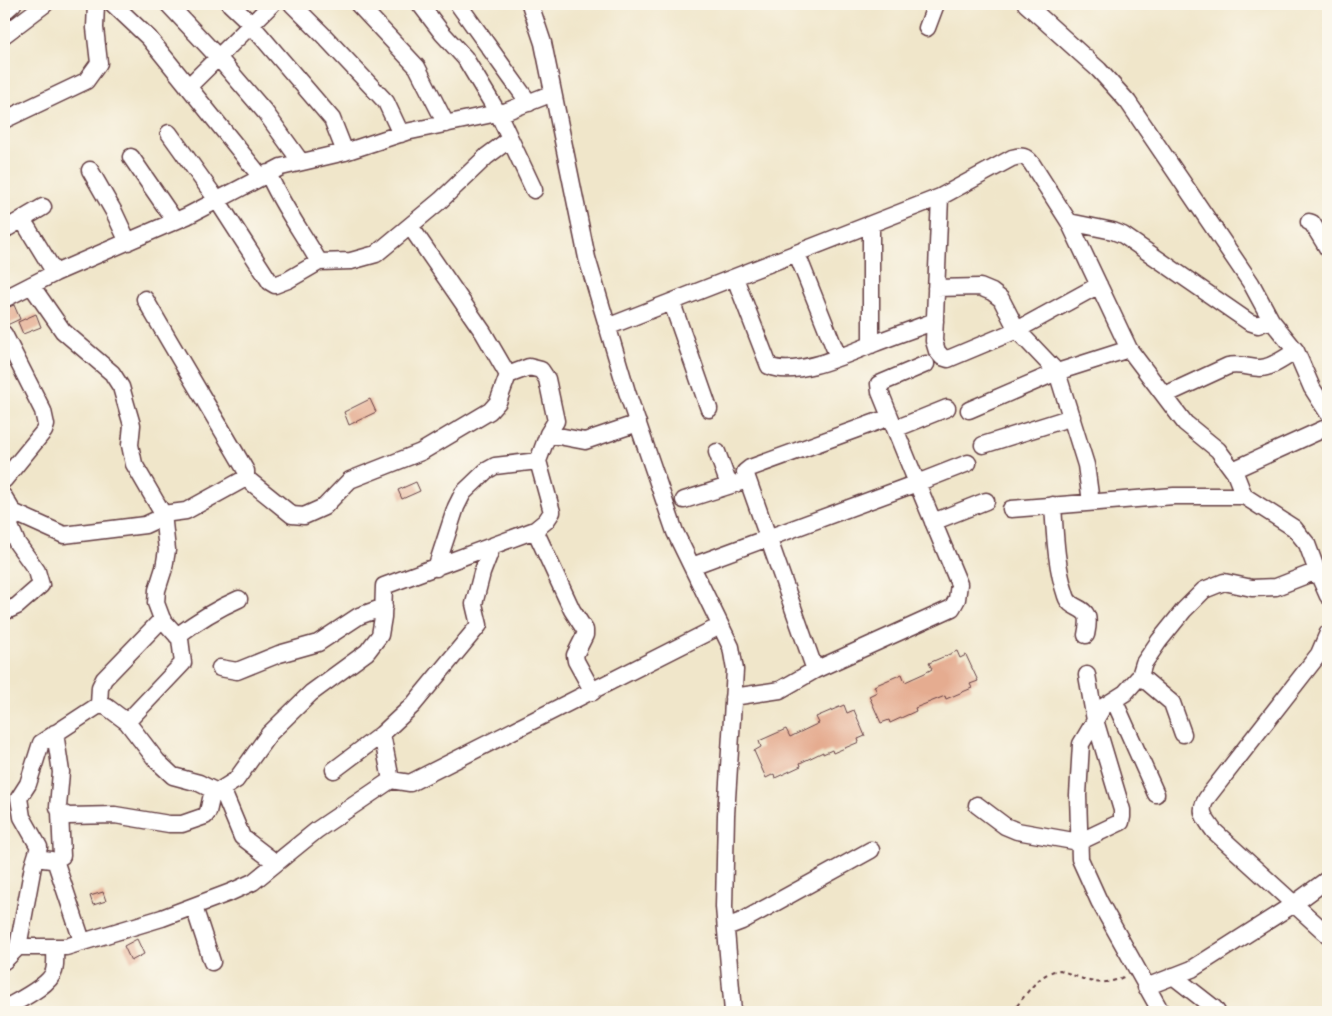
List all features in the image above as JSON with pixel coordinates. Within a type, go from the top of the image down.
[{"type":"street","points":[[4,12],[13,4]]},
{"type":"street","points":[[4,34],[45,4]]},
{"type":"street","points":[[4,120],[86,81],[99,63],[96,4]]},
{"type":"street","points":[[113,4],[149,38],[264,175],[301,230],[318,262]]},
{"type":"street","points":[[168,4],[218,57],[265,112],[301,162]]},
{"type":"street","points":[[230,4],[311,93],[332,119],[345,152]]},
{"type":"street","points":[[188,86],[272,4]]},
{"type":"street","points":[[292,4],[386,102],[401,134]]},
{"type":"street","points":[[358,4],[417,67],[446,124]]},
{"type":"street","points":[[420,4],[442,33],[465,58],[498,113],[534,190]]},
{"type":"street","points":[[458,4],[529,102]]},
{"type":"street","points":[[530,4],[543,43],[586,258],[627,392],[675,532],[731,647],[735,670],[726,814],[724,906],[733,1012]]},
{"type":"street","points":[[927,28],[936,4]]},
{"type":"street","points":[[1026,4],[1108,78],[1128,102],[1251,283],[1271,320],[1296,351],[1312,388],[1328,413]]},
{"type":"street","points":[[4,299],[55,273],[175,222],[281,167],[345,152],[401,134],[507,112],[553,93]]},
{"type":"street","points":[[169,133],[217,200],[270,282],[275,285],[282,283],[318,262],[351,261],[376,254],[410,226],[487,156],[510,139]]},
{"type":"street","points":[[608,327],[940,197],[1012,158],[1021,156],[1027,158],[1069,222],[1129,349],[1185,423],[1218,450],[1232,470],[1244,496],[1294,528],[1307,544],[1316,571],[1328,596]]},
{"type":"street","points":[[131,158],[175,222]]},
{"type":"street","points":[[90,170],[114,212],[128,242]]},
{"type":"street","points":[[940,197],[934,341],[937,351],[942,357],[948,358],[1017,330],[1099,285]]},
{"type":"street","points":[[4,230],[43,207]]},
{"type":"street","points":[[22,219],[55,273]]},
{"type":"street","points":[[1069,222],[1113,231],[1123,235],[1249,322],[1258,325],[1271,320]]},
{"type":"street","points":[[1309,222],[1312,223],[1328,248]]},
{"type":"street","points":[[871,224],[871,345]]},
{"type":"street","points":[[410,226],[477,324],[508,374]]},
{"type":"street","points":[[797,254],[838,357]]},
{"type":"street","points":[[736,278],[769,366],[775,369],[794,369],[838,357],[935,321]]},
{"type":"street","points":[[31,285],[63,331],[112,373],[121,387],[132,425],[130,445],[134,464],[163,514],[167,550],[157,590],[156,603],[162,619],[180,639],[183,663],[127,722]]},
{"type":"street","points":[[936,288],[980,286],[1001,298],[1017,330],[1057,372],[1086,465],[1090,502]]},
{"type":"street","points":[[145,299],[236,454],[246,472],[246,478]]},
{"type":"street","points":[[672,303],[709,409]]},
{"type":"street","points":[[4,334],[42,411],[46,425],[44,431],[4,480]]},
{"type":"street","points":[[969,410],[1057,372],[1129,349]]},
{"type":"street","points":[[1165,395],[1228,366],[1239,364],[1265,368],[1296,351]]},
{"type":"street","points":[[733,697],[780,690],[815,670],[952,608],[957,599],[959,584],[892,423],[880,392],[879,384],[926,364]]},
{"type":"street","points":[[60,812],[68,816],[115,814],[169,824],[182,824],[206,816],[218,789],[236,780],[269,734],[311,693],[367,652],[380,635],[384,607],[384,586],[492,548],[536,530],[546,521],[552,512],[538,461],[548,434],[556,421],[547,379],[541,370],[529,367],[508,374]]},
{"type":"street","points":[[246,478],[292,515],[304,516],[324,507],[350,480],[421,452],[490,411],[498,402],[508,374]]},
{"type":"street","points":[[815,670],[745,472],[750,468],[892,423],[947,408]]},
{"type":"street","points":[[983,446],[1072,417]]},
{"type":"street","points":[[548,434],[585,441],[638,423]]},
{"type":"street","points":[[1232,470],[1328,427]]},
{"type":"street","points":[[717,452],[729,485]]},
{"type":"street","points":[[436,568],[456,507],[464,493],[486,471],[494,466],[538,461]]},
{"type":"street","points":[[692,566],[968,463]]},
{"type":"street","points":[[8,514],[64,536],[145,525],[158,519],[163,514],[186,511],[246,478]]},
{"type":"street","points":[[684,500],[747,480]]},
{"type":"street","points":[[4,496],[10,526],[18,543],[37,571],[41,585],[17,606],[4,612]]},
{"type":"street","points":[[1011,509],[1174,496],[1244,496]]},
{"type":"street","points":[[933,522],[986,501]]},
{"type":"street","points":[[1053,505],[1060,575],[1068,602],[1070,605],[1083,611],[1088,618],[1086,635]]},
{"type":"street","points":[[536,530],[568,602],[585,630],[585,635],[575,655],[593,692]]},
{"type":"street","points":[[334,770],[382,734],[413,705],[479,625],[474,604],[482,572],[492,548]]},
{"type":"street","points":[[1161,1012],[1099,901],[1080,859],[1078,795],[1080,744],[1103,707],[1125,693],[1140,676],[1144,663],[1159,641],[1184,610],[1204,590],[1224,582],[1252,588],[1276,587],[1316,571]]},
{"type":"street","points":[[177,636],[215,610],[239,599]]},
{"type":"street","points":[[220,668],[237,671],[279,654],[318,643],[359,616],[384,607]]},
{"type":"street","points":[[99,705],[100,687],[104,678],[162,619]]},
{"type":"street","points":[[18,947],[66,947],[194,907],[253,882],[317,830],[391,780],[410,783],[720,626]]},
{"type":"street","points":[[1328,633],[1319,654],[1209,795],[1202,809],[1206,821],[1214,831],[1328,935]]},
{"type":"street","points":[[977,805],[1005,826],[1017,831],[1079,842],[1121,822],[1122,810],[1095,720],[1087,675]]},
{"type":"street","points":[[1140,676],[1172,703],[1183,734]]},
{"type":"street","points":[[1114,700],[1156,794]]},
{"type":"street","points":[[4,960],[18,947],[39,847],[22,816],[20,798],[28,784],[41,743],[99,705],[107,707],[127,722],[157,761],[173,776],[218,789],[242,837],[276,863]]},
{"type":"street","points":[[55,734],[61,767],[58,803],[62,856]]},
{"type":"street","points":[[382,734],[391,780]]},
{"type":"street","points":[[726,927],[742,921],[871,850]]},
{"type":"street","points":[[36,858],[51,860],[56,863],[82,941]]},
{"type":"street","points":[[1146,987],[1182,973],[1294,904],[1328,879]]},
{"type":"street","points":[[194,907],[212,962]]},
{"type":"street","points":[[4,1009],[46,983],[52,977],[55,970],[54,947]]},
{"type":"street","points":[[1182,973],[1217,1012]]},
{"type":"path","points":[[1012,1012],[1047,973],[1060,970],[1099,984],[1105,984],[1137,971]]},
{"type":"building","points":[[14,305],[20,319],[7,325],[4,324],[4,309]]},
{"type":"building","points":[[36,314],[41,327],[23,334],[18,322]]},
{"type":"building","points":[[370,399],[376,412],[349,425],[344,412]]},
{"type":"building","points":[[416,482],[420,491],[402,499],[398,490]]},
{"type":"building","points":[[957,651],[960,658],[966,655],[978,681],[970,684],[972,688],[946,699],[945,696],[915,708],[916,711],[890,723],[889,720],[881,723],[869,696],[877,692],[874,686],[902,674],[905,682],[932,669],[929,663]]},
{"type":"building","points":[[844,705],[847,713],[854,710],[865,736],[858,739],[859,742],[833,753],[832,750],[823,754],[823,752],[800,763],[801,766],[775,778],[774,774],[766,778],[754,751],[761,747],[759,741],[786,729],[790,737],[819,723],[816,717]]},
{"type":"building","points":[[103,892],[106,901],[93,905],[90,896]]},
{"type":"building","points":[[137,939],[144,954],[131,961],[124,946]]}]
